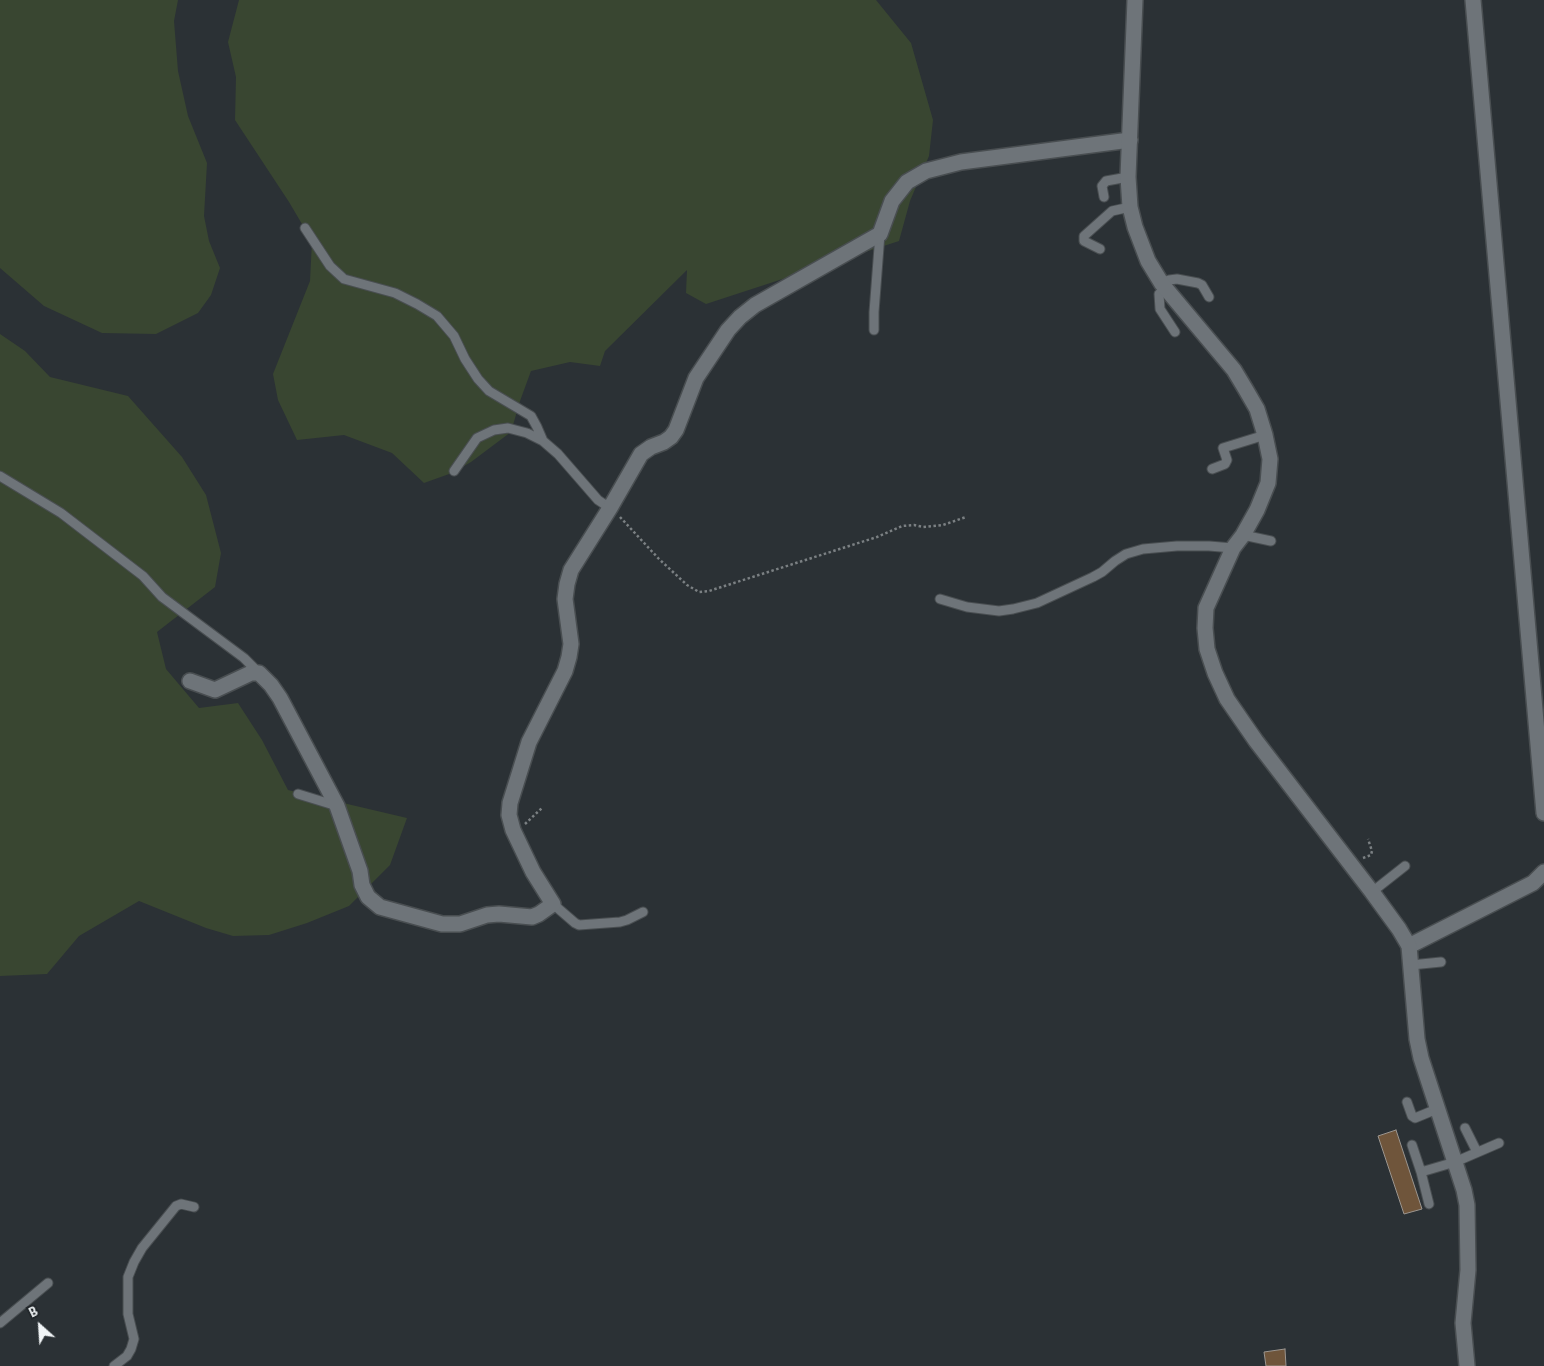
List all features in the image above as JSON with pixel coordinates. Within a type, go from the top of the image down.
[{"type":"street","points":[[1134,0],[1128,177],[1130,207],[1134,227],[1148,260],[1164,286],[1234,370],[1256,409],[1265,435],[1270,459],[1268,483],[1257,510],[1243,535],[1233,548],[1206,608],[1207,650],[1227,699],[1256,741],[1400,929],[1409,946],[1417,1039],[1424,1072],[1455,1162],[1467,1205],[1468,1270],[1463,1323],[1466,1366]]},
{"type":"street","points":[[1473,0],[1544,813]]},
{"type":"street","points":[[190,681],[215,690],[251,673],[259,674],[271,685],[280,698],[337,806],[360,871],[362,885],[368,897],[380,907],[442,924],[460,924],[487,915],[532,916],[539,914],[553,904],[533,872],[513,830],[509,815],[510,803],[529,742],[565,671],[569,657],[571,644],[565,599],[566,584],[571,570],[641,454],[651,447],[664,442],[676,430],[696,378],[728,330],[755,305],[880,234],[892,200],[907,182],[926,171],[961,162],[1130,140]]},
{"type":"street","points":[[1409,946],[1533,883],[1544,872]]},
{"type":"lane","points":[[1104,197],[1102,186],[1106,181],[1128,177]]},
{"type":"lane","points":[[1100,249],[1084,241],[1084,236],[1112,211],[1130,207]]},
{"type":"lane","points":[[305,228],[330,266],[344,279],[395,294],[437,316],[454,336],[464,359],[478,379],[489,391],[531,416],[543,441]]},
{"type":"lane","points":[[874,330],[880,234]]},
{"type":"lane","points":[[1175,332],[1160,309],[1159,294],[1169,280],[1177,279],[1198,283],[1209,297]]},
{"type":"lane","points":[[454,471],[477,438],[494,430],[508,428],[527,433],[543,441],[558,454],[598,500],[610,508]]},
{"type":"lane","points":[[1212,469],[1225,464],[1227,460],[1223,448],[1265,435]]},
{"type":"lane","points":[[0,476],[61,514],[143,576],[162,596],[244,658],[259,674]]},
{"type":"lane","points":[[1243,535],[1271,541]]},
{"type":"lane","points":[[940,599],[967,607],[999,611],[1013,609],[1038,603],[1102,572],[1126,554],[1144,549],[1177,546],[1233,548]]},
{"type":"lane","points":[[298,794],[337,806]]},
{"type":"lane","points":[[1372,892],[1405,866]]},
{"type":"lane","points":[[553,904],[579,925],[620,922],[643,912]]},
{"type":"lane","points":[[1410,965],[1441,962]]},
{"type":"lane","points":[[1407,1102],[1412,1116],[1415,1118],[1437,1109]]},
{"type":"lane","points":[[1465,1128],[1477,1152]]},
{"type":"lane","points":[[1421,1172],[1455,1162],[1499,1143]]},
{"type":"lane","points":[[1412,1144],[1429,1204]]},
{"type":"lane","points":[[114,1366],[128,1356],[134,1339],[128,1314],[128,1277],[134,1262],[142,1248],[176,1206],[181,1204],[194,1206]]},
{"type":"lane","points":[[0,1323],[48,1283]]},
{"type":"path","points":[[610,508],[686,585],[699,592],[709,591],[878,537],[902,526],[914,525],[924,527],[943,525],[966,517]]},
{"type":"path","points":[[513,830],[526,824],[543,806]]},
{"type":"path","points":[[1351,864],[1371,855],[1372,851],[1368,839]]},
{"type":"green space","points":[[0,0],[178,0],[174,21],[178,71],[188,116],[207,163],[204,216],[209,241],[220,268],[211,295],[198,313],[156,334],[102,333],[44,306],[0,268]]},
{"type":"green space","points":[[239,0],[876,0],[911,43],[933,120],[929,156],[910,201],[899,241],[706,304],[686,293],[687,270],[605,351],[600,366],[570,362],[531,371],[511,432],[471,462],[452,473],[424,483],[392,453],[344,435],[297,440],[278,400],[273,374],[310,281],[312,241],[289,202],[235,120],[236,77],[228,42]]},
{"type":"green space","points":[[0,334],[25,351],[50,377],[128,396],[182,457],[206,495],[221,553],[215,587],[157,632],[166,669],[199,708],[238,703],[262,740],[288,790],[407,818],[390,865],[349,906],[307,923],[269,935],[233,936],[206,928],[139,901],[79,936],[47,974],[0,976]]},
{"type":"building","points":[[1396,1130],[1422,1209],[1404,1214],[1378,1136]]},
{"type":"building","points":[[1285,1349],[1286,1366],[1266,1366],[1264,1352]]}]
